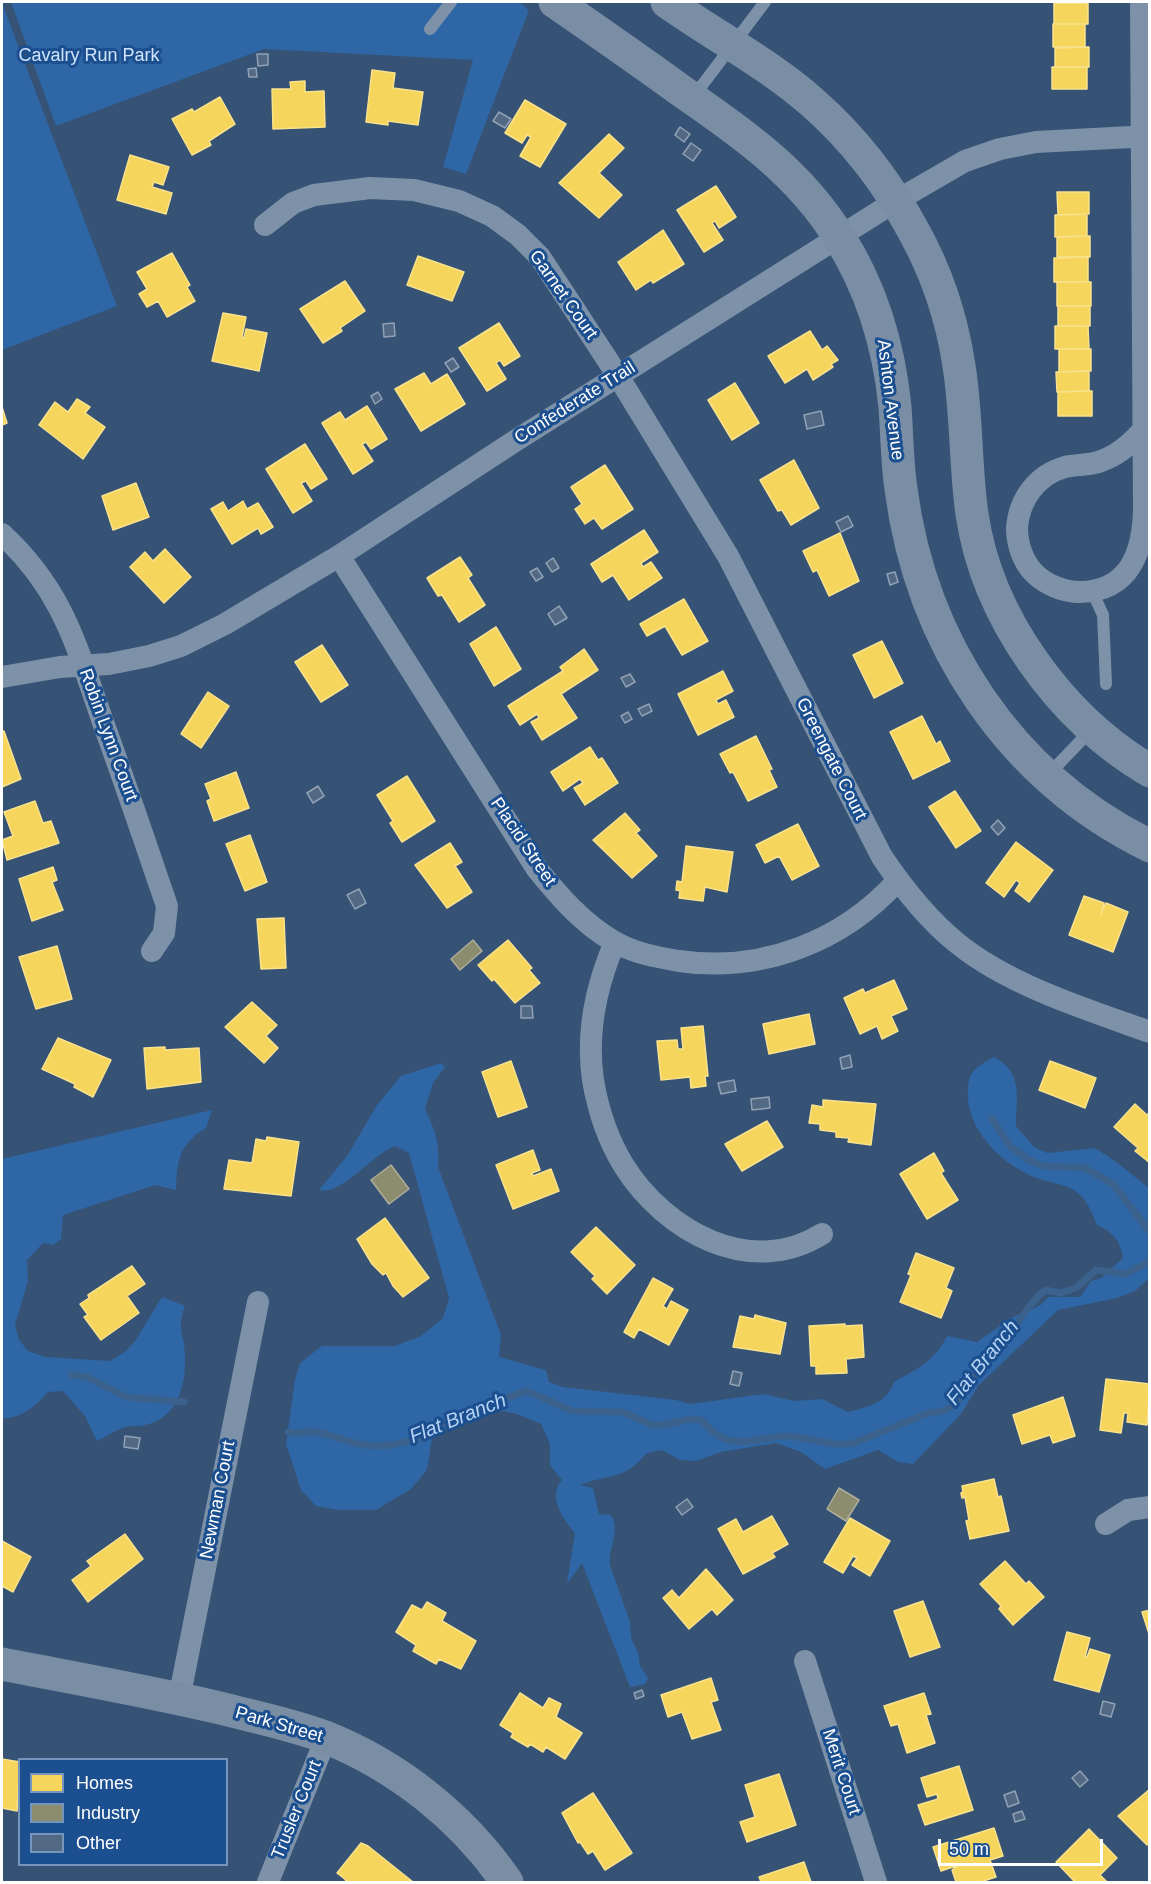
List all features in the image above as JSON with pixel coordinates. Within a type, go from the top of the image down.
[{"type":"street","name":"Ashton Avenue","points":[[555,2],[733,125],[774,159],[812,198],[839,237],[860,275],[885,344],[894,405],[900,488],[911,549],[922,588],[945,640],[972,689],[993,720],[1046,777],[1084,807],[1149,846]]},
{"type":"street","points":[[667,2],[811,101],[836,124],[870,163],[896,201],[934,275],[949,320],[959,366],[972,515],[989,580],[1010,626],[1038,667],[1093,728],[1149,771]]},
{"type":"street","points":[[1141,2],[1146,136],[1144,429],[1142,544],[1129,570],[1118,579],[1092,591],[1071,592],[1052,586],[1035,574],[1023,557],[1017,537],[1018,516],[1026,497],[1039,481],[1067,466],[1089,465],[1112,456],[1133,441],[1144,429]]},
{"type":"street","name":"Confederate Trail","points":[[2,677],[149,656],[204,636],[339,556],[618,376],[896,201],[965,161],[1000,149],[1036,142],[1146,136]]},
{"type":"street","name":"Garnet Court","points":[[265,225],[293,203],[333,191],[370,188],[414,190],[459,201],[492,216],[518,235],[540,257],[618,376]]},
{"type":"street","name":"Greengate Court","points":[[618,376],[728,556],[882,857],[898,880],[925,912],[957,943],[974,955],[1037,989],[1149,1032]]},
{"type":"street","name":"Robin Lynn Court","points":[[2,534],[24,554],[45,581],[62,611],[83,667],[167,906],[164,933],[152,951]]},
{"type":"street","name":"Placid Street","points":[[339,556],[537,869],[562,899],[591,926],[615,942],[659,958],[689,962],[720,964],[787,954],[827,936],[857,917],[898,880]]},
{"type":"street","points":[[615,942],[598,988],[591,1044],[598,1106],[609,1137],[624,1166],[644,1192],[668,1215],[696,1233],[725,1247],[745,1252],[788,1251],[822,1234]]},
{"type":"street","name":"Newman Court","points":[[179,1699],[258,1302]]},
{"type":"street","points":[[1106,1524],[1128,1510],[1149,1507]]},
{"type":"street","name":"Merit Court","points":[[805,1661],[876,1882]]},
{"type":"street","name":"Park Street","points":[[2,1664],[179,1699],[288,1724],[326,1738],[373,1761],[418,1790],[457,1822],[507,1882]]},
{"type":"street","name":"Trusler Court","points":[[268,1882],[326,1738]]},
{"type":"lane","points":[[430,29],[451,2]]},
{"type":"lane","points":[[692,98],[765,2]]},
{"type":"lane","points":[[1092,591],[1103,615],[1106,684]]},
{"type":"lane","points":[[1046,777],[1093,728]]},
{"type":"green space","name":"Cavalry Run Park","points":[[11,2],[519,2],[529,10],[466,174],[443,167],[473,60],[264,49],[56,126]]},
{"type":"green space","points":[[2,3],[117,306],[2,350]]},
{"type":"green space","points":[[994,1057],[1004,1063],[1014,1078],[1017,1096],[1016,1126],[1034,1147],[1047,1153],[1095,1148],[1149,1188],[1149,1278],[1135,1291],[1117,1298],[1058,1310],[978,1386],[961,1414],[913,1464],[898,1462],[878,1450],[825,1469],[801,1452],[776,1443],[721,1452],[696,1461],[680,1460],[662,1450],[647,1453],[623,1473],[580,1485],[593,1488],[599,1514],[611,1515],[614,1521],[615,1533],[610,1565],[630,1622],[631,1638],[638,1652],[640,1666],[648,1678],[645,1684],[630,1687],[582,1563],[567,1584],[575,1533],[558,1507],[556,1493],[562,1480],[550,1465],[550,1444],[541,1424],[517,1414],[493,1409],[470,1409],[456,1414],[439,1425],[432,1438],[427,1470],[411,1489],[376,1510],[337,1510],[316,1506],[301,1490],[286,1444],[295,1379],[300,1363],[322,1346],[395,1346],[421,1336],[443,1318],[449,1298],[409,1153],[395,1146],[337,1187],[319,1190],[347,1156],[377,1105],[401,1076],[441,1063],[445,1067],[433,1083],[425,1109],[436,1137],[438,1167],[501,1335],[499,1357],[546,1370],[549,1382],[563,1387],[676,1400],[690,1404],[763,1394],[794,1401],[822,1399],[848,1412],[869,1406],[882,1399],[894,1382],[931,1358],[947,1336],[977,1342],[1013,1317],[1041,1305],[1048,1297],[1080,1297],[1091,1281],[1101,1278],[1123,1258],[1115,1237],[1097,1225],[1089,1206],[1079,1194],[1066,1186],[1036,1178],[1012,1165],[982,1136],[970,1111],[969,1083],[972,1073]]},
{"type":"green space","points":[[212,1110],[206,1128],[190,1140],[181,1154],[176,1190],[155,1185],[63,1215],[61,1239],[53,1245],[43,1243],[27,1260],[28,1281],[15,1325],[19,1340],[28,1351],[45,1357],[110,1361],[126,1351],[135,1341],[162,1297],[185,1306],[181,1320],[185,1349],[184,1378],[178,1399],[172,1408],[156,1421],[143,1426],[123,1428],[97,1441],[85,1416],[63,1391],[48,1392],[22,1414],[2,1418],[2,1159]]},
{"type":"building: Homes","points":[[1054,3],[1088,3],[1088,24],[1054,24]]},
{"type":"building: Homes","points":[[1053,24],[1085,24],[1085,47],[1053,47]]},
{"type":"building: Homes","points":[[1089,47],[1089,67],[1055,67],[1055,48]]},
{"type":"building: Homes","points":[[1052,67],[1087,67],[1087,89],[1052,89]]},
{"type":"building: Homes","points":[[372,70],[395,73],[393,88],[423,92],[418,125],[388,121],[388,125],[366,122]]},
{"type":"building: Homes","points":[[305,81],[305,92],[324,91],[325,127],[273,129],[272,89],[291,89],[290,82]]},
{"type":"building: Homes","points":[[220,97],[235,124],[209,141],[211,145],[192,155],[172,119],[192,109],[194,112]]},
{"type":"building: Homes","points":[[525,100],[566,124],[540,167],[520,156],[531,137],[527,135],[522,143],[505,133]]},
{"type":"building: Homes","points":[[609,134],[624,148],[599,173],[622,195],[599,218],[559,183]]},
{"type":"building: Homes","points":[[130,155],[169,167],[163,185],[154,182],[152,187],[172,193],[166,214],[117,200]]},
{"type":"building: Homes","points":[[716,186],[736,217],[719,228],[715,221],[712,223],[723,240],[704,252],[677,210]]},
{"type":"building: Homes","points":[[1057,192],[1089,192],[1089,214],[1058,215]]},
{"type":"building: Homes","points":[[1087,214],[1087,236],[1055,237],[1055,215]]},
{"type":"building: Homes","points":[[663,230],[684,264],[653,283],[651,280],[636,290],[618,262]]},
{"type":"building: Homes","points":[[1090,236],[1090,257],[1057,257],[1057,237]]},
{"type":"building: Homes","points":[[172,253],[190,285],[187,287],[195,301],[167,317],[158,301],[147,307],[139,294],[147,289],[137,272]]},
{"type":"building: Homes","points":[[418,256],[464,272],[452,301],[407,285]]},
{"type":"building: Homes","points":[[1088,257],[1088,282],[1054,282],[1054,258]]},
{"type":"building: Homes","points":[[345,281],[365,311],[340,328],[342,331],[323,343],[300,309]]},
{"type":"building: Homes","points":[[1057,282],[1091,282],[1091,306],[1057,306]]},
{"type":"building: Homes","points":[[1058,306],[1090,306],[1090,326],[1058,326]]},
{"type":"building: Homes","points":[[223,313],[246,317],[242,337],[244,338],[246,329],[267,333],[259,371],[212,361]]},
{"type":"building: Homes","points":[[499,323],[520,356],[504,366],[500,360],[496,363],[506,379],[487,391],[459,348]]},
{"type":"building: Homes","points":[[1055,326],[1088,326],[1089,349],[1055,349]]},
{"type":"building: Homes","points":[[810,331],[822,350],[827,346],[838,360],[831,364],[833,367],[813,380],[807,369],[785,383],[768,356]]},
{"type":"building: Homes","points":[[1059,349],[1091,349],[1091,371],[1059,372]]},
{"type":"building: Homes","points":[[1089,371],[1089,391],[1057,392],[1056,372]]},
{"type":"building: Homes","points":[[424,373],[431,384],[447,374],[465,404],[421,431],[395,389]]},
{"type":"building: Homes","points":[[735,383],[759,423],[732,440],[708,400]]},
{"type":"building: Homes","points":[[1092,391],[1092,416],[1058,416],[1058,392]]},
{"type":"building: Homes","points":[[77,399],[90,407],[85,413],[105,427],[83,459],[39,425],[55,402],[68,412]]},
{"type":"building: Homes","points":[[367,406],[387,439],[371,449],[366,442],[362,444],[373,461],[353,474],[322,423],[340,412],[345,420]]},
{"type":"building: Homes","points":[[2,407],[7,423],[2,425]]},
{"type":"building: Homes","points":[[305,444],[327,479],[311,489],[306,481],[301,483],[312,501],[293,513],[266,469]]},
{"type":"building: Homes","points":[[794,460],[819,508],[791,525],[782,510],[778,511],[760,480]]},
{"type":"building: Homes","points":[[605,465],[633,509],[602,529],[594,518],[585,524],[575,509],[582,504],[571,487]]},
{"type":"building: Homes","points":[[136,483],[149,517],[113,530],[102,496]]},
{"type":"building: Homes","points":[[243,501],[247,509],[258,503],[273,527],[261,534],[258,528],[232,544],[211,509],[223,502],[228,511]]},
{"type":"building: Homes","points":[[644,530],[658,552],[641,563],[643,567],[651,562],[662,578],[629,600],[613,575],[602,582],[591,564]]},
{"type":"building: Homes","points":[[840,533],[859,581],[829,596],[817,570],[813,572],[803,551]]},
{"type":"building: Homes","points":[[165,549],[191,577],[164,603],[130,567],[145,552],[153,561]]},
{"type":"building: Homes","points":[[460,557],[472,575],[468,578],[485,605],[459,622],[442,595],[438,596],[427,578]]},
{"type":"building: Homes","points":[[684,599],[708,641],[682,655],[665,626],[647,636],[640,624]]},
{"type":"building: Homes","points":[[496,627],[521,669],[494,686],[470,644]]},
{"type":"building: Homes","points":[[882,641],[903,683],[874,698],[853,655]]},
{"type":"building: Homes","points":[[322,645],[348,685],[321,702],[295,662]]},
{"type":"building: Homes","points":[[584,649],[598,670],[561,694],[577,718],[542,740],[531,722],[539,718],[537,714],[520,725],[508,706],[563,671],[560,667]]},
{"type":"building: Homes","points":[[723,671],[733,691],[716,700],[718,704],[726,700],[734,717],[698,735],[678,694]]},
{"type":"building: Homes","points":[[208,692],[229,706],[201,748],[181,734]]},
{"type":"building: Homes","points":[[922,716],[936,744],[940,741],[950,761],[913,779],[890,732]]},
{"type":"building: Homes","points":[[4,731],[21,779],[2,787],[2,732]]},
{"type":"building: Homes","points":[[756,736],[772,769],[769,770],[777,787],[748,801],[733,772],[730,773],[720,754]]},
{"type":"building: Homes","points":[[590,747],[598,760],[602,758],[618,783],[585,805],[574,788],[583,783],[580,779],[563,791],[551,772]]},
{"type":"building: Homes","points":[[236,772],[249,808],[214,821],[207,801],[211,799],[205,784]]},
{"type":"building: Homes","points":[[407,776],[435,821],[402,842],[390,823],[393,821],[377,795]]},
{"type":"building: Homes","points":[[955,791],[981,831],[956,848],[929,807]]},
{"type":"building: Homes","points":[[35,801],[43,823],[51,821],[59,843],[7,860],[2,840],[13,836],[4,812]]},
{"type":"building: Homes","points":[[625,813],[640,830],[636,833],[657,856],[632,878],[593,840]]},
{"type":"building: Homes","points":[[798,824],[819,866],[792,880],[779,856],[765,863],[756,845]]},
{"type":"building: Homes","points":[[250,835],[267,882],[245,891],[226,844]]},
{"type":"building: Homes","points":[[1016,842],[1053,870],[1029,902],[1015,891],[1020,883],[1016,880],[1004,897],[986,883]]},
{"type":"building: Homes","points":[[450,843],[462,862],[455,866],[472,892],[447,908],[415,865]]},
{"type":"building: Homes","points":[[686,846],[733,852],[727,892],[705,887],[703,901],[679,898],[680,891],[676,890],[677,881],[682,882]]},
{"type":"building: Homes","points":[[53,867],[57,880],[52,882],[63,910],[32,921],[19,879]]},
{"type":"building: Homes","points":[[1084,896],[1104,903],[1101,914],[1106,903],[1128,912],[1113,952],[1069,935]]},
{"type":"building: Homes","points":[[284,918],[286,968],[261,969],[257,919]]},
{"type":"building: Homes","points":[[508,940],[532,968],[529,970],[540,983],[515,1003],[478,965]]},
{"type":"building: Homes","points":[[57,946],[72,999],[36,1009],[19,957]]},
{"type":"building: Homes","points":[[894,980],[907,1009],[891,1016],[898,1031],[882,1039],[877,1026],[860,1034],[844,998],[863,989],[865,993]]},
{"type":"building: Homes","points":[[252,1002],[277,1025],[266,1036],[278,1048],[264,1063],[225,1027]]},
{"type":"building: Homes","points":[[809,1014],[815,1044],[769,1054],[763,1024]]},
{"type":"building: Homes","points":[[703,1026],[708,1076],[705,1076],[706,1086],[691,1088],[690,1077],[661,1080],[657,1041],[677,1040],[678,1049],[683,1049],[681,1028]]},
{"type":"building: Homes","points":[[58,1038],[111,1060],[93,1097],[74,1087],[75,1084],[42,1069]]},
{"type":"building: Homes","points":[[165,1047],[165,1050],[199,1048],[201,1082],[147,1089],[144,1048]]},
{"type":"building: Homes","points":[[511,1061],[527,1107],[498,1117],[482,1072]]},
{"type":"building: Homes","points":[[1050,1061],[1096,1078],[1085,1108],[1039,1090]]},
{"type":"building: Homes","points":[[823,1100],[876,1104],[871,1145],[848,1142],[849,1138],[836,1137],[836,1132],[820,1130],[820,1124],[809,1123],[812,1105],[823,1107]]},
{"type":"building: Homes","points":[[1135,1104],[1147,1115],[1150,1112],[1150,1163],[1135,1151],[1138,1148],[1114,1127]]},
{"type":"building: Homes","points":[[767,1121],[783,1147],[742,1171],[725,1144]]},
{"type":"building: Homes","points":[[267,1137],[299,1142],[291,1196],[224,1189],[229,1160],[252,1163],[256,1139],[266,1141]]},
{"type":"building: Homes","points":[[533,1150],[540,1170],[532,1173],[533,1176],[551,1169],[559,1191],[513,1209],[496,1165]]},
{"type":"building: Homes","points":[[934,1153],[944,1171],[941,1173],[958,1200],[927,1219],[900,1174]]},
{"type":"building: Homes","points":[[385,1218],[429,1278],[403,1297],[393,1286],[386,1273],[383,1275],[372,1264],[357,1239]]},
{"type":"building: Homes","points":[[596,1227],[635,1265],[607,1294],[592,1279],[595,1276],[571,1252]]},
{"type":"building: Homes","points":[[916,1253],[954,1268],[946,1288],[952,1291],[941,1318],[900,1302],[911,1275],[908,1274]]},
{"type":"building: Homes","points":[[132,1266],[145,1284],[127,1296],[139,1313],[101,1340],[84,1317],[88,1315],[80,1304],[89,1298],[88,1295]]},
{"type":"building: Homes","points":[[653,1278],[673,1289],[663,1306],[667,1309],[671,1301],[688,1310],[669,1345],[639,1329],[634,1338],[624,1332]]},
{"type":"building: Homes","points":[[755,1315],[786,1323],[780,1354],[733,1347],[740,1316],[754,1319]]},
{"type":"building: Homes","points":[[845,1324],[845,1326],[862,1325],[864,1357],[846,1359],[847,1373],[816,1374],[816,1366],[811,1366],[809,1326]]},
{"type":"building: Homes","points":[[1106,1379],[1150,1384],[1147,1425],[1127,1422],[1128,1413],[1124,1413],[1121,1433],[1100,1430]]},
{"type":"building: Homes","points":[[1063,1397],[1075,1436],[1053,1443],[1050,1435],[1022,1444],[1013,1415]]},
{"type":"building: Homes","points":[[994,1479],[998,1497],[1001,1496],[1009,1531],[970,1539],[966,1521],[969,1520],[965,1497],[962,1498],[961,1493],[963,1492],[962,1486]]},
{"type":"building: Homes","points":[[772,1516],[788,1544],[772,1553],[775,1557],[743,1574],[718,1529],[736,1519],[743,1532]]},
{"type":"building: Homes","points":[[850,1518],[890,1541],[870,1576],[852,1565],[857,1558],[853,1556],[843,1573],[824,1562]]},
{"type":"building: Homes","points":[[125,1534],[143,1559],[88,1602],[72,1580],[91,1566],[87,1561]]},
{"type":"building: Homes","points":[[2,1541],[31,1557],[13,1592],[2,1586]]},
{"type":"building: Homes","points":[[1005,1561],[1026,1584],[1029,1581],[1044,1597],[1013,1625],[999,1609],[1001,1606],[980,1584]]},
{"type":"building: Homes","points":[[706,1569],[733,1600],[717,1615],[712,1609],[689,1629],[663,1598],[672,1590],[679,1598]]},
{"type":"building: Homes","points":[[923,1601],[940,1647],[910,1657],[894,1611]]},
{"type":"building: Homes","points":[[427,1602],[446,1613],[442,1621],[476,1641],[461,1669],[439,1659],[436,1664],[413,1651],[416,1645],[396,1632],[412,1605],[422,1610]]},
{"type":"building: Homes","points":[[1150,1610],[1150,1637],[1142,1612]]},
{"type":"building: Homes","points":[[1067,1632],[1090,1638],[1085,1657],[1090,1649],[1110,1655],[1099,1692],[1054,1680]]},
{"type":"building: Homes","points":[[711,1678],[718,1700],[711,1702],[721,1730],[692,1739],[682,1712],[668,1717],[661,1695]]},
{"type":"building: Homes","points":[[520,1693],[543,1708],[549,1698],[561,1704],[556,1717],[582,1733],[565,1759],[546,1747],[543,1752],[530,1744],[528,1747],[511,1737],[513,1733],[500,1725]]},
{"type":"building: Homes","points":[[924,1693],[931,1714],[926,1715],[935,1743],[907,1753],[898,1724],[891,1726],[884,1706]]},
{"type":"building: Homes","points":[[2,1759],[18,1762],[17,1811],[2,1808]]},
{"type":"building: Homes","points":[[959,1766],[973,1810],[925,1825],[918,1805],[938,1799],[937,1794],[927,1797],[921,1778]]},
{"type":"building: Homes","points":[[779,1774],[796,1825],[747,1842],[740,1822],[755,1817],[745,1785]]},
{"type":"building: Homes","points":[[1150,1789],[1150,1843],[1147,1845],[1118,1816]]},
{"type":"building: Homes","points":[[593,1793],[632,1853],[605,1870],[593,1851],[588,1854],[580,1842],[578,1843],[562,1813]]},
{"type":"building: Homes","points":[[994,1828],[1003,1856],[990,1860],[996,1877],[980,1882],[956,1882],[952,1870],[959,1865],[941,1871],[933,1847]]},
{"type":"building: Homes","points":[[1089,1829],[1117,1858],[1100,1875],[1107,1882],[1075,1882],[1056,1862]]},
{"type":"building: Homes","points":[[361,1843],[368,1846],[413,1882],[345,1882],[346,1880],[337,1873]]},
{"type":"building: Homes","points":[[804,1862],[811,1882],[761,1882],[759,1877]]},
{"type":"building: Industry","points":[[473,940],[482,951],[460,970],[451,959]]},
{"type":"building: Industry","points":[[391,1165],[409,1189],[389,1204],[371,1180]]},
{"type":"building: Industry","points":[[839,1488],[859,1500],[846,1521],[827,1509]]},
{"type":"building: Other","points":[[257,54],[268,54],[268,65],[258,66]]},
{"type":"building: Other","points":[[256,68],[257,77],[249,77],[248,69]]},
{"type":"building: Other","points":[[499,112],[511,119],[505,128],[493,121]]},
{"type":"building: Other","points":[[680,127],[690,134],[684,142],[675,135]]},
{"type":"building: Other","points":[[691,143],[701,150],[693,161],[683,154]]},
{"type":"building: Other","points":[[394,323],[395,336],[384,337],[383,324]]},
{"type":"building: Other","points":[[453,358],[459,367],[451,372],[445,363]]},
{"type":"building: Other","points":[[378,392],[382,399],[375,404],[371,396]]},
{"type":"building: Other","points":[[821,411],[824,425],[807,429],[804,415]]},
{"type":"building: Other","points":[[848,516],[853,526],[841,532],[836,522]]},
{"type":"building: Other","points":[[553,558],[559,568],[552,572],[546,563]]},
{"type":"building: Other","points":[[537,568],[543,577],[536,581],[530,572]]},
{"type":"building: Other","points":[[895,572],[898,582],[890,585],[887,574]]},
{"type":"building: Other","points":[[559,606],[567,618],[555,625],[548,614]]},
{"type":"building: Other","points":[[630,674],[635,682],[626,687],[621,678]]},
{"type":"building: Other","points":[[649,704],[652,711],[642,716],[638,709]]},
{"type":"building: Other","points":[[628,712],[632,719],[625,723],[621,716]]},
{"type":"building: Other","points":[[318,786],[324,796],[313,803],[307,793]]},
{"type":"building: Other","points":[[998,820],[1005,828],[998,835],[991,827]]},
{"type":"building: Other","points":[[359,889],[366,903],[355,909],[347,895]]},
{"type":"building: Other","points":[[521,1006],[532,1006],[533,1018],[521,1018]]},
{"type":"building: Other","points":[[850,1055],[852,1067],[842,1069],[840,1058]]},
{"type":"building: Other","points":[[734,1080],[736,1091],[721,1094],[718,1083]]},
{"type":"building: Other","points":[[769,1097],[770,1108],[752,1110],[751,1099]]},
{"type":"building: Other","points":[[733,1371],[742,1373],[739,1386],[730,1384]]},
{"type":"building: Other","points":[[125,1436],[140,1438],[138,1449],[124,1447]]},
{"type":"building: Other","points":[[687,1499],[693,1507],[682,1515],[676,1507]]},
{"type":"building: Other","points":[[642,1690],[644,1696],[636,1699],[634,1693]]},
{"type":"building: Other","points":[[1103,1701],[1115,1704],[1111,1717],[1100,1714]]},
{"type":"building: Other","points":[[1080,1771],[1088,1780],[1080,1787],[1072,1778]]},
{"type":"building: Other","points":[[1015,1791],[1019,1803],[1008,1807],[1004,1795]]},
{"type":"building: Other","points":[[1022,1811],[1025,1819],[1015,1822],[1013,1814]]},
{"type":"waterway","points":[[992,1119],[1010,1146],[1029,1160],[1042,1166],[1085,1168],[1114,1185],[1150,1232]]},
{"type":"waterway","name":"Flat Branch","points":[[288,1432],[315,1432],[370,1446],[398,1444],[417,1439],[508,1397],[527,1391],[573,1411],[622,1412],[652,1425],[690,1419],[702,1420],[720,1437],[728,1440],[749,1441],[784,1436],[837,1444],[854,1443],[931,1412],[941,1412],[956,1403],[981,1364],[1002,1345],[1027,1309],[1045,1290],[1061,1293],[1076,1288],[1096,1270],[1126,1274],[1150,1261]]},
{"type":"waterway","name":"Flat Branch","points":[[72,1375],[87,1377],[126,1397],[184,1402]]}]
